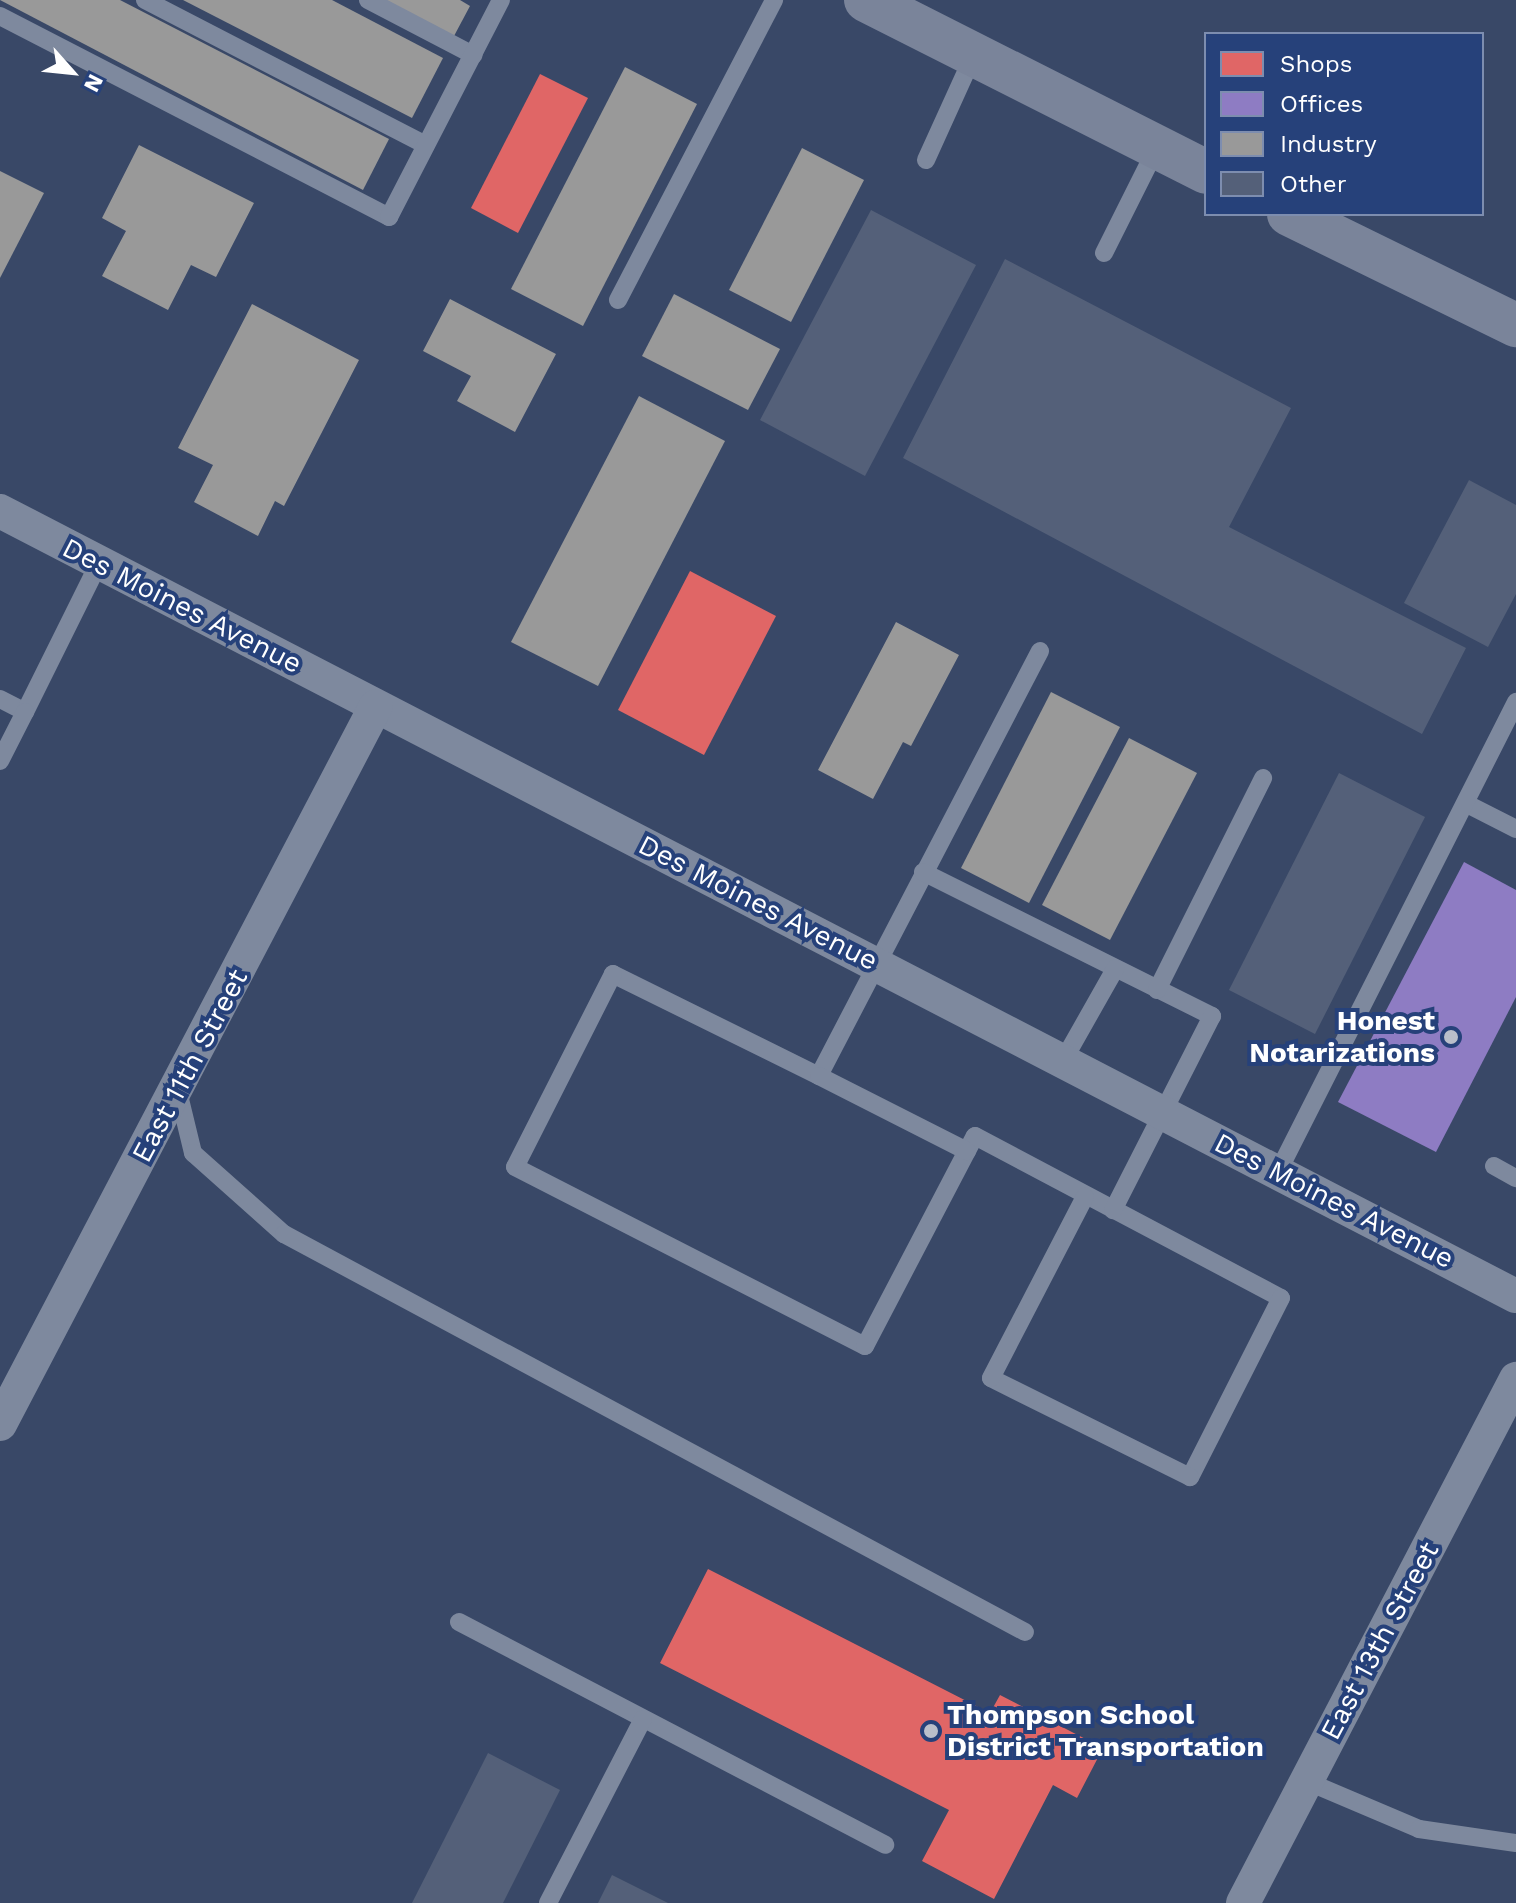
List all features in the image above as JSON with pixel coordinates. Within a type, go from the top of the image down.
[{"type":"main road","points":[[866,0],[1204,171]]},
{"type":"main road","points":[[1293,216],[1516,325]]},
{"type":"street","name":"Des Moines Avenue","points":[[0,511],[1516,1296]]},
{"type":"street","name":"East 11th Street","points":[[0,1424],[178,1091],[376,706]]},
{"type":"street","name":"East 13th Street","points":[[1243,1903],[1516,1379]]},
{"type":"lane","points":[[145,0],[426,145]]},
{"type":"lane","points":[[368,0],[473,55]]},
{"type":"lane","points":[[0,16],[389,217],[501,0]]},
{"type":"lane","points":[[618,300],[774,0]]},
{"type":"lane","points":[[926,160],[974,54]]},
{"type":"lane","points":[[1104,253],[1157,147]]},
{"type":"lane","points":[[0,761],[99,563]]},
{"type":"lane","points":[[819,1076],[1040,651]]},
{"type":"lane","points":[[0,699],[25,712]]},
{"type":"lane","points":[[1278,1172],[1516,702]]},
{"type":"lane","points":[[1157,990],[1263,778]]},
{"type":"lane","points":[[1467,804],[1516,829]]},
{"type":"lane","points":[[923,872],[1212,1016],[1113,1210]]},
{"type":"lane","points":[[1063,1061],[1115,969]]},
{"type":"lane","points":[[967,1151],[613,974],[515,1167],[865,1346],[975,1136],[1085,1197],[1281,1298],[1190,1477],[991,1378],[1085,1197]]},
{"type":"lane","points":[[178,1091],[193,1153],[284,1234],[1025,1632]]},
{"type":"lane","points":[[1494,1166],[1516,1178]]},
{"type":"lane","points":[[459,1622],[885,1845]]},
{"type":"lane","points":[[548,1903],[643,1719]]},
{"type":"lane","points":[[1306,1781],[1419,1829],[1516,1843]]},
{"type":"building: Shops","points":[[540,74],[588,98],[518,233],[471,208]]},
{"type":"building: Shops","points":[[690,571],[776,616],[704,755],[618,710]]},
{"type":"building: Shops","name":"Thompson School District Transportation","points":[[708,1569],[990,1713],[1000,1695],[1103,1748],[1077,1798],[1053,1785],[994,1899],[922,1861],[949,1810],[660,1663]]},
{"type":"building: Offices","points":[[1464,862],[1516,890],[1516,997],[1436,1152],[1338,1102]]},
{"type":"building: Industry","points":[[0,0],[120,0],[389,139],[363,190]]},
{"type":"building: Industry","points":[[183,0],[332,0],[443,58],[412,118]]},
{"type":"building: Industry","points":[[385,0],[460,0],[470,6],[454,36]]},
{"type":"building: Industry","points":[[625,67],[697,104],[583,326],[511,289]]},
{"type":"building: Industry","points":[[139,145],[254,203],[216,277],[191,265],[168,310],[102,276],[126,231],[102,218]]},
{"type":"building: Industry","points":[[802,148],[864,180],[791,322],[729,290]]},
{"type":"building: Industry","points":[[0,171],[44,193],[0,278]]},
{"type":"building: Industry","points":[[674,294],[780,349],[748,410],[642,356]]},
{"type":"building: Industry","points":[[450,299],[556,354],[515,432],[457,401],[471,376],[423,351]]},
{"type":"building: Industry","points":[[252,304],[359,360],[284,506],[275,501],[258,536],[194,502],[213,465],[178,448]]},
{"type":"building: Industry","points":[[639,396],[725,441],[598,686],[511,642]]},
{"type":"building: Industry","points":[[896,622],[959,655],[911,746],[903,742],[873,799],[818,770]]},
{"type":"building: Industry","points":[[1051,692],[1120,727],[1029,903],[961,868]]},
{"type":"building: Industry","points":[[1129,738],[1197,773],[1110,940],[1042,905]]},
{"type":"building: Other","points":[[871,210],[976,265],[865,476],[760,420]]},
{"type":"building: Other","points":[[1005,259],[1291,408],[1229,527],[1466,648],[1422,734],[903,458]]},
{"type":"building: Other","points":[[1469,480],[1516,505],[1516,594],[1488,647],[1404,603]]},
{"type":"building: Other","points":[[1339,773],[1425,817],[1315,1034],[1229,990]]},
{"type":"building: Other","points":[[488,1753],[560,1790],[503,1903],[412,1903]]},
{"type":"building: Other","points":[[612,1875],[668,1903],[598,1903]]},
{"type":"place","name":"Honest Notarizations","points":[[1451,1037]]},
{"type":"place","name":"Thompson School District Transportation","points":[[931,1731]]}]
